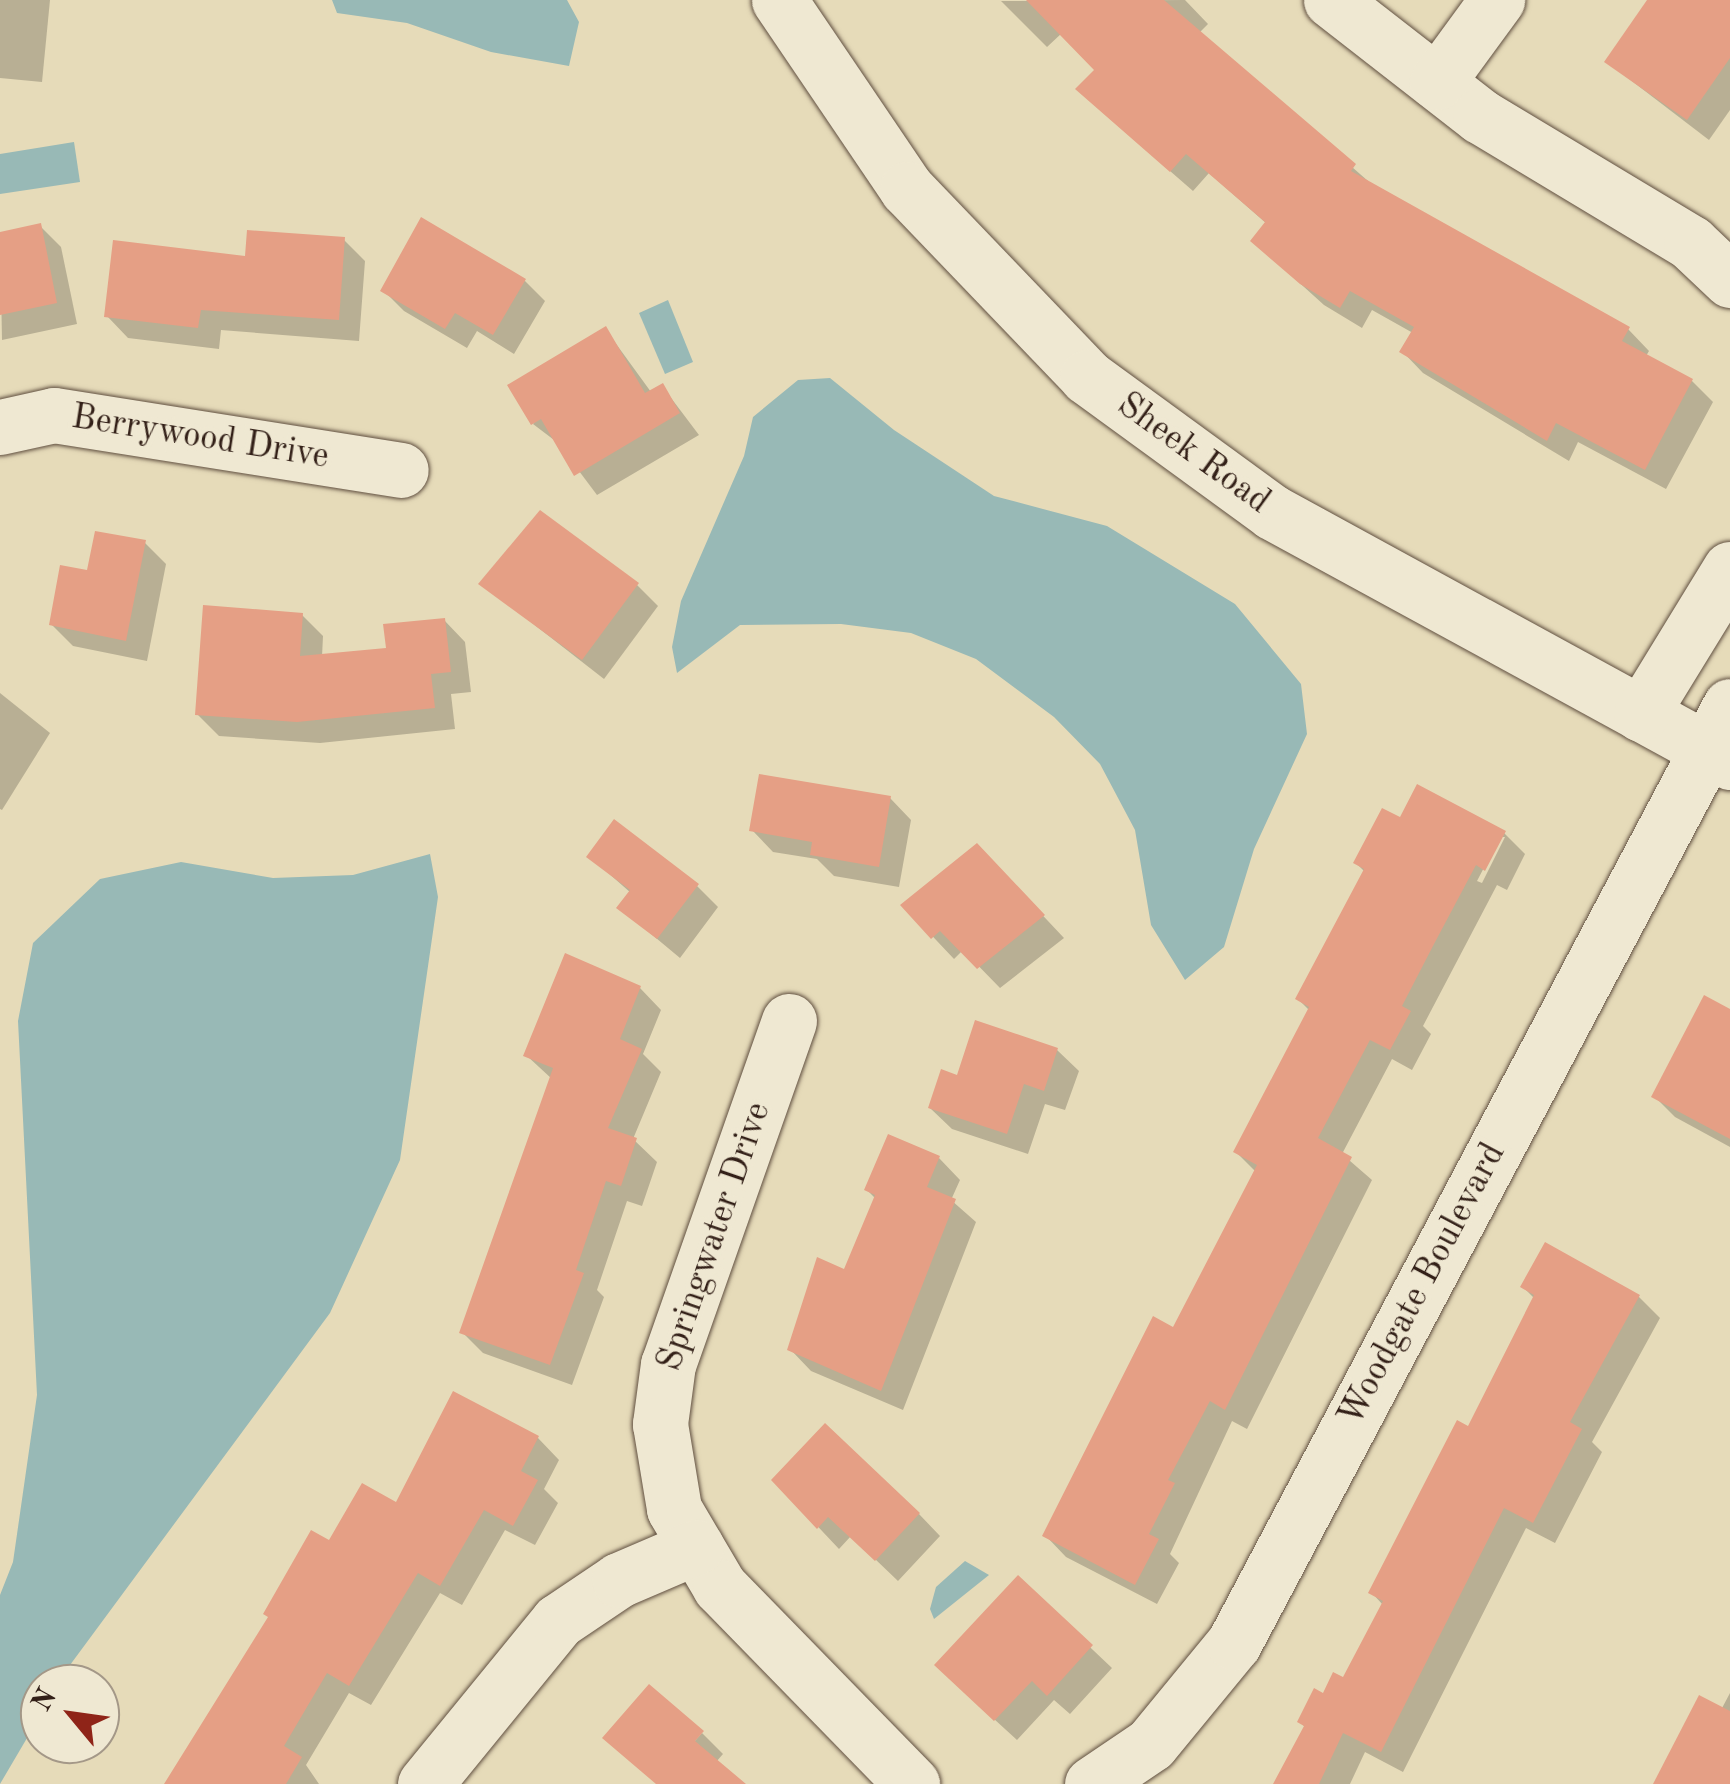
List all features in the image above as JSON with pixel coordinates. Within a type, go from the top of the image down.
[{"type":"street","name":"Sheek Road","points":[[779,0],[907,189],[1087,377],[1272,512],[1641,714],[1722,739]]},
{"type":"street","points":[[1331,0],[1480,116],[1691,243],[1730,280]]},
{"type":"street","points":[[1437,82],[1498,0]]},
{"type":"street","name":"Berrywood Drive","points":[[0,426],[54,416],[401,470]]},
{"type":"street","points":[[1641,714],[1730,569]]},
{"type":"street","name":"Woodgate Boulevard","points":[[1092,1784],[1151,1744],[1234,1643],[1722,739]]},
{"type":"street","name":"Springwater Drive","points":[[790,1021],[668,1364],[660,1424],[674,1509],[720,1587],[912,1784]]},
{"type":"street","points":[[425,1784],[558,1621],[619,1580],[696,1546]]},
{"type":"water","points":[[332,0],[567,0],[579,22],[569,66],[491,52],[407,23],[337,13]]},
{"type":"water","points":[[74,142],[80,182],[0,194],[0,154]]},
{"type":"water","points":[[668,300],[693,362],[665,374],[639,313]]},
{"type":"water","points":[[830,378],[894,430],[994,496],[1107,526],[1235,604],[1301,684],[1307,734],[1254,849],[1224,947],[1185,980],[1151,925],[1135,830],[1100,764],[1054,717],[976,659],[911,633],[841,624],[740,625],[677,673],[672,647],[681,601],[744,456],[753,417],[798,380]]},
{"type":"water","points":[[430,854],[438,897],[400,1160],[330,1313],[71,1664],[20,1664],[20,1750],[0,1784],[0,1595],[13,1562],[37,1395],[18,1021],[33,943],[100,879],[181,862],[273,878],[353,875]]},
{"type":"water","points":[[965,1561],[989,1575],[934,1619],[930,1609],[936,1587]]},
{"type":"building","points":[[1026,0],[1164,0],[1356,164],[1351,171],[1630,327],[1622,341],[1693,379],[1645,470],[1556,423],[1547,441],[1399,352],[1414,327],[1350,291],[1340,308],[1300,284],[1250,241],[1265,222],[1186,154],[1170,172],[1075,89],[1094,70]]},
{"type":"building","points":[[1647,0],[1730,0],[1730,58],[1687,120],[1604,62]]},
{"type":"building","points":[[421,217],[526,279],[493,335],[455,313],[445,329],[380,291]]},
{"type":"building","points":[[41,223],[57,303],[0,315],[0,232]]},
{"type":"building","points":[[247,230],[345,237],[339,320],[201,310],[198,328],[104,317],[113,240],[245,256]]},
{"type":"building","points":[[606,326],[645,393],[663,383],[680,413],[574,476],[541,419],[531,425],[507,385]]},
{"type":"building","points":[[540,510],[639,583],[582,660],[478,584]]},
{"type":"building","points":[[95,531],[146,540],[126,641],[49,625],[60,565],[87,570]]},
{"type":"building","points":[[203,605],[303,613],[300,656],[386,648],[383,624],[445,618],[451,672],[431,674],[435,708],[297,722],[195,715]]},
{"type":"building","points":[[759,774],[891,796],[879,867],[810,855],[812,842],[749,831]]},
{"type":"building","points":[[1417,784],[1506,831],[1485,871],[1476,865],[1434,944],[1402,1006],[1411,1011],[1390,1050],[1370,1040],[1318,1138],[1352,1157],[1225,1410],[1210,1401],[1168,1480],[1175,1483],[1149,1534],[1159,1539],[1135,1585],[1042,1536],[1153,1316],[1173,1327],[1257,1165],[1233,1152],[1309,1007],[1295,999],[1364,869],[1353,863],[1382,808],[1400,817]]},
{"type":"building","points":[[614,819],[699,884],[657,939],[616,908],[630,890],[586,857]]},
{"type":"building","points":[[977,843],[1045,915],[977,969],[940,931],[931,939],[900,905]]},
{"type":"building","points":[[565,953],[641,986],[620,1039],[642,1049],[608,1128],[637,1138],[621,1186],[606,1181],[576,1270],[584,1273],[550,1365],[459,1333],[553,1068],[523,1056]]},
{"type":"building","points":[[1704,995],[1730,1009],[1730,1139],[1651,1097]]},
{"type":"building","points":[[975,1020],[1058,1048],[1044,1091],[1024,1084],[1007,1134],[928,1108],[941,1069],[957,1075]]},
{"type":"building","points":[[888,1134],[940,1156],[927,1187],[956,1199],[881,1391],[787,1350],[817,1257],[844,1269],[875,1195],[864,1190]]},
{"type":"building","points":[[1545,1242],[1640,1295],[1570,1422],[1582,1429],[1533,1523],[1504,1508],[1381,1752],[1343,1733],[1319,1784],[1273,1784],[1304,1726],[1297,1722],[1314,1688],[1323,1693],[1333,1672],[1343,1677],[1383,1601],[1368,1593],[1457,1420],[1468,1426],[1534,1295],[1520,1287]]},
{"type":"building","points":[[453,1391],[539,1436],[521,1471],[538,1480],[513,1526],[484,1510],[440,1586],[418,1573],[349,1686],[327,1673],[284,1746],[302,1757],[286,1784],[164,1784],[268,1617],[263,1614],[311,1530],[329,1540],[362,1483],[396,1502]]},
{"type":"building","points":[[825,1423],[920,1513],[875,1561],[828,1517],[817,1529],[771,1480]]},
{"type":"building","points":[[1018,1575],[1093,1645],[1047,1696],[1032,1681],[994,1721],[934,1665]]},
{"type":"building","points":[[649,1684],[704,1731],[695,1741],[746,1784],[656,1784],[602,1738]]},
{"type":"building","points":[[1699,1695],[1730,1711],[1730,1784],[1653,1784]]}]
